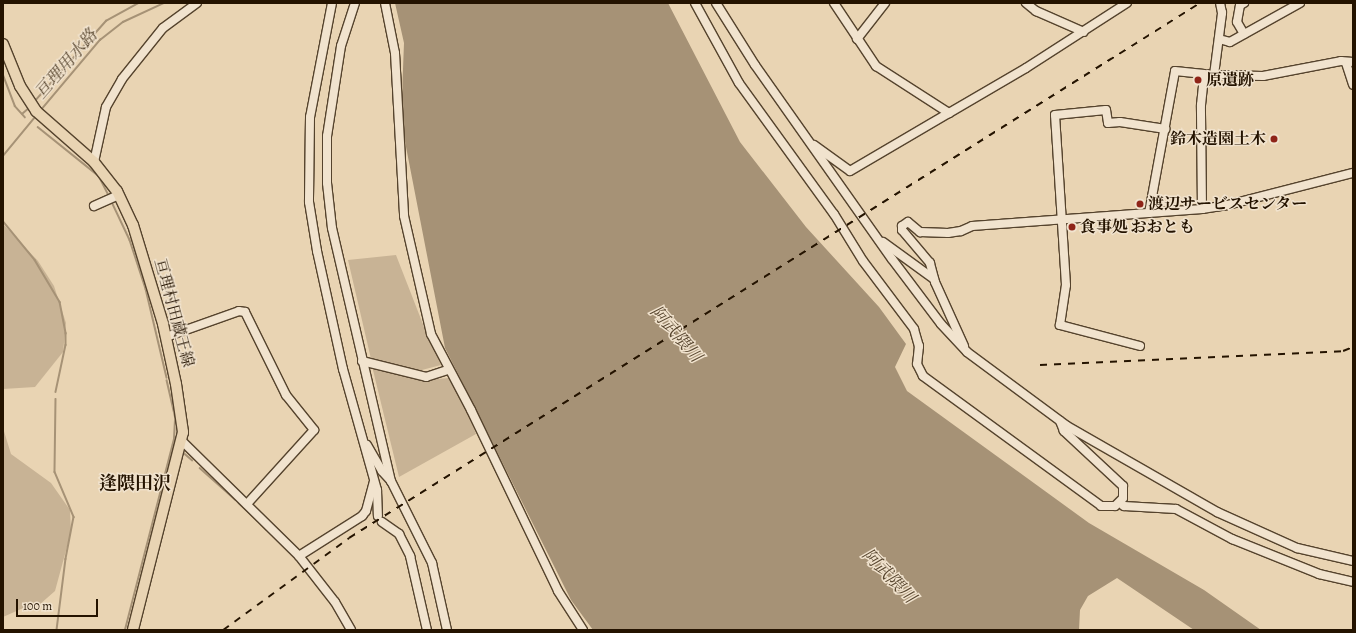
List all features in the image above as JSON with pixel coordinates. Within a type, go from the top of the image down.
[{"type":"main road","name":"亘理村田蔵王線","points":[[3,44],[28,100],[42,118],[94,162],[119,195],[128,213],[149,271],[166,337],[180,406],[182,441],[133,630]]},
{"type":"street","points":[[94,162],[106,107],[130,68],[163,28],[197,3]]},
{"type":"street","points":[[332,3],[310,117],[309,202],[317,251],[359,432],[378,490],[380,519],[399,534],[410,556],[427,630]]},
{"type":"street","points":[[349,3],[349,19]]},
{"type":"street","points":[[355,3],[341,46],[331,103],[327,183],[332,228],[391,481],[432,563],[447,630]]},
{"type":"street","points":[[385,3],[395,53],[404,216],[431,334],[448,370],[471,410],[558,591],[583,630]]},
{"type":"street","points":[[695,3],[740,83],[834,214],[863,261],[914,329],[918,346],[917,364],[923,376],[1101,506],[1111,508],[1120,503],[1124,492],[1123,486],[1064,431],[1060,421]]},
{"type":"street","points":[[716,3],[755,65],[878,239],[941,324],[967,352],[1060,421],[1217,512],[1297,548],[1353,561]]},
{"type":"street","points":[[834,3],[876,66],[949,113]]},
{"type":"street","points":[[857,39],[885,3]]},
{"type":"street","points":[[811,144],[850,171],[1084,32],[1128,3]]},
{"type":"street","points":[[1214,75],[1219,39],[1220,3]]},
{"type":"street","points":[[1244,3],[1240,5],[1237,22],[1244,34]]},
{"type":"street","points":[[1219,39],[1230,42],[1300,3]]},
{"type":"street","points":[[1028,4],[1036,11],[1084,32]]},
{"type":"street","points":[[1149,213],[1175,71],[1214,75],[1264,76],[1350,62],[1353,86]]},
{"type":"street","points":[[1202,209],[1201,105],[1204,74]]},
{"type":"street","points":[[1140,346],[1060,325],[1066,285],[1063,219],[1055,115],[1106,110],[1108,123],[1120,122],[1165,129]]},
{"type":"street","points":[[967,352],[934,279],[930,263],[902,230],[902,226],[908,222],[920,232],[936,234],[961,231],[972,226],[1202,209],[1228,205],[1353,173]]},
{"type":"street","points":[[94,206],[119,195]]},
{"type":"street","points":[[878,239],[934,279]]},
{"type":"street","points":[[166,337],[239,311],[244,312],[286,395],[314,430],[247,504]]},
{"type":"street","points":[[362,361],[426,377],[448,370]]},
{"type":"street","points":[[359,432],[382,471],[391,481]]},
{"type":"street","points":[[182,441],[299,556],[335,602],[351,630]]},
{"type":"street","points":[[299,556],[362,516],[366,511],[374,481]]},
{"type":"street","points":[[1120,503],[1124,506],[1176,509],[1261,550],[1319,574],[1353,582]]},
{"type":"shaded area","points":[[3,224],[38,261],[54,286],[66,323],[63,352],[35,387],[3,389]]},
{"type":"shaded area","points":[[396,255],[426,332],[441,365],[418,371],[371,359],[348,260]]},
{"type":"shaded area","points":[[372,366],[424,380],[449,378],[468,412],[476,434],[399,477]]},
{"type":"shaded area","points":[[3,428],[11,454],[51,483],[70,510],[71,532],[55,591],[39,605],[21,609],[3,617]]},
{"type":"water","name":"阿武隈川","points":[[395,3],[668,3],[740,142],[806,227],[879,307],[906,344],[895,367],[907,391],[1089,523],[1204,590],[1261,630],[1194,630],[1117,578],[1088,596],[1080,610],[1079,630],[593,630],[571,600],[445,348],[401,121],[404,43]]},
{"type":"waterway","points":[[35,101],[106,21],[138,3]]},
{"type":"waterway","name":"亘理用水路","points":[[41,110],[100,40],[123,22],[164,3]]},
{"type":"waterway","points":[[3,74],[15,106],[25,117]]},
{"type":"waterway","points":[[22,114],[30,107]]},
{"type":"waterway","points":[[3,156],[36,116]]},
{"type":"waterway","points":[[38,127],[99,176],[109,196]]},
{"type":"waterway","points":[[112,202],[130,240],[146,289],[167,378]]},
{"type":"waterway","points":[[3,221],[35,260],[60,302],[66,333],[66,345],[56,392]]},
{"type":"waterway","points":[[125,630],[174,439],[175,417],[167,381]]},
{"type":"waterway","points":[[56,399],[55,472],[74,517],[66,559],[57,630]]},
{"type":"waterway","points":[[184,453],[192,460]]},
{"type":"waterway","points":[[200,468],[236,500]]},
{"type":"waterway","points":[[239,503],[258,521]]},
{"type":"waterway","points":[[261,524],[267,530]]},
{"type":"railway","points":[[223,630],[349,538],[1200,3]]},
{"type":"railway","points":[[1040,365],[1343,351],[1353,347]]},
{"type":"place","name":"原遺跡","points":[[1198,80]]},
{"type":"place","name":"鈴木造園土木","points":[[1274,139]]},
{"type":"place","name":"渡辺サービスセンター","points":[[1140,204]]},
{"type":"place","name":"食事処 おおとも","points":[[1072,227]]},
{"type":"district","name":"逢隈田沢","points":[[135,483]]}]
